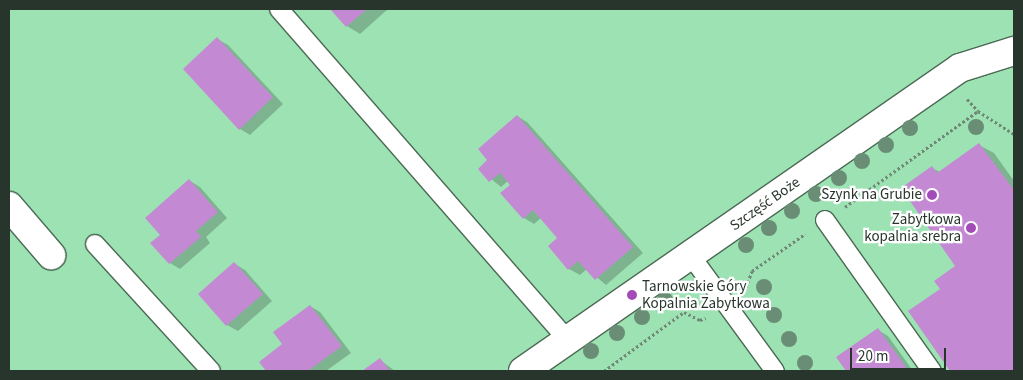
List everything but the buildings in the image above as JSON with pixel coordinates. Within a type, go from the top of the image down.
[{"type":"street","name":"Szczęść Boże","points":[[523,371],[960,68],[1014,51]]},
{"type":"street","points":[[9,206],[50,255]]},
{"type":"lane","points":[[279,9],[567,339]]},
{"type":"lane","points":[[825,220],[932,371]]},
{"type":"lane","points":[[95,244],[210,371]]},
{"type":"lane","points":[[691,256],[775,371]]},
{"type":"path","points":[[966,99],[978,111],[1014,134]]},
{"type":"path","points":[[825,220],[978,111]]},
{"type":"green space","points":[[9,9],[1014,9],[1014,371],[9,371]]},
{"type":"place","name":"Szynk na Grubie","points":[[932,195]]},
{"type":"place","name":"Zabytkowa kopalnia srebra","points":[[971,228]]},
{"type":"place","name":"Tarnowskie Góry Kopalnia Zabytkowa","points":[[632,295]]}]
